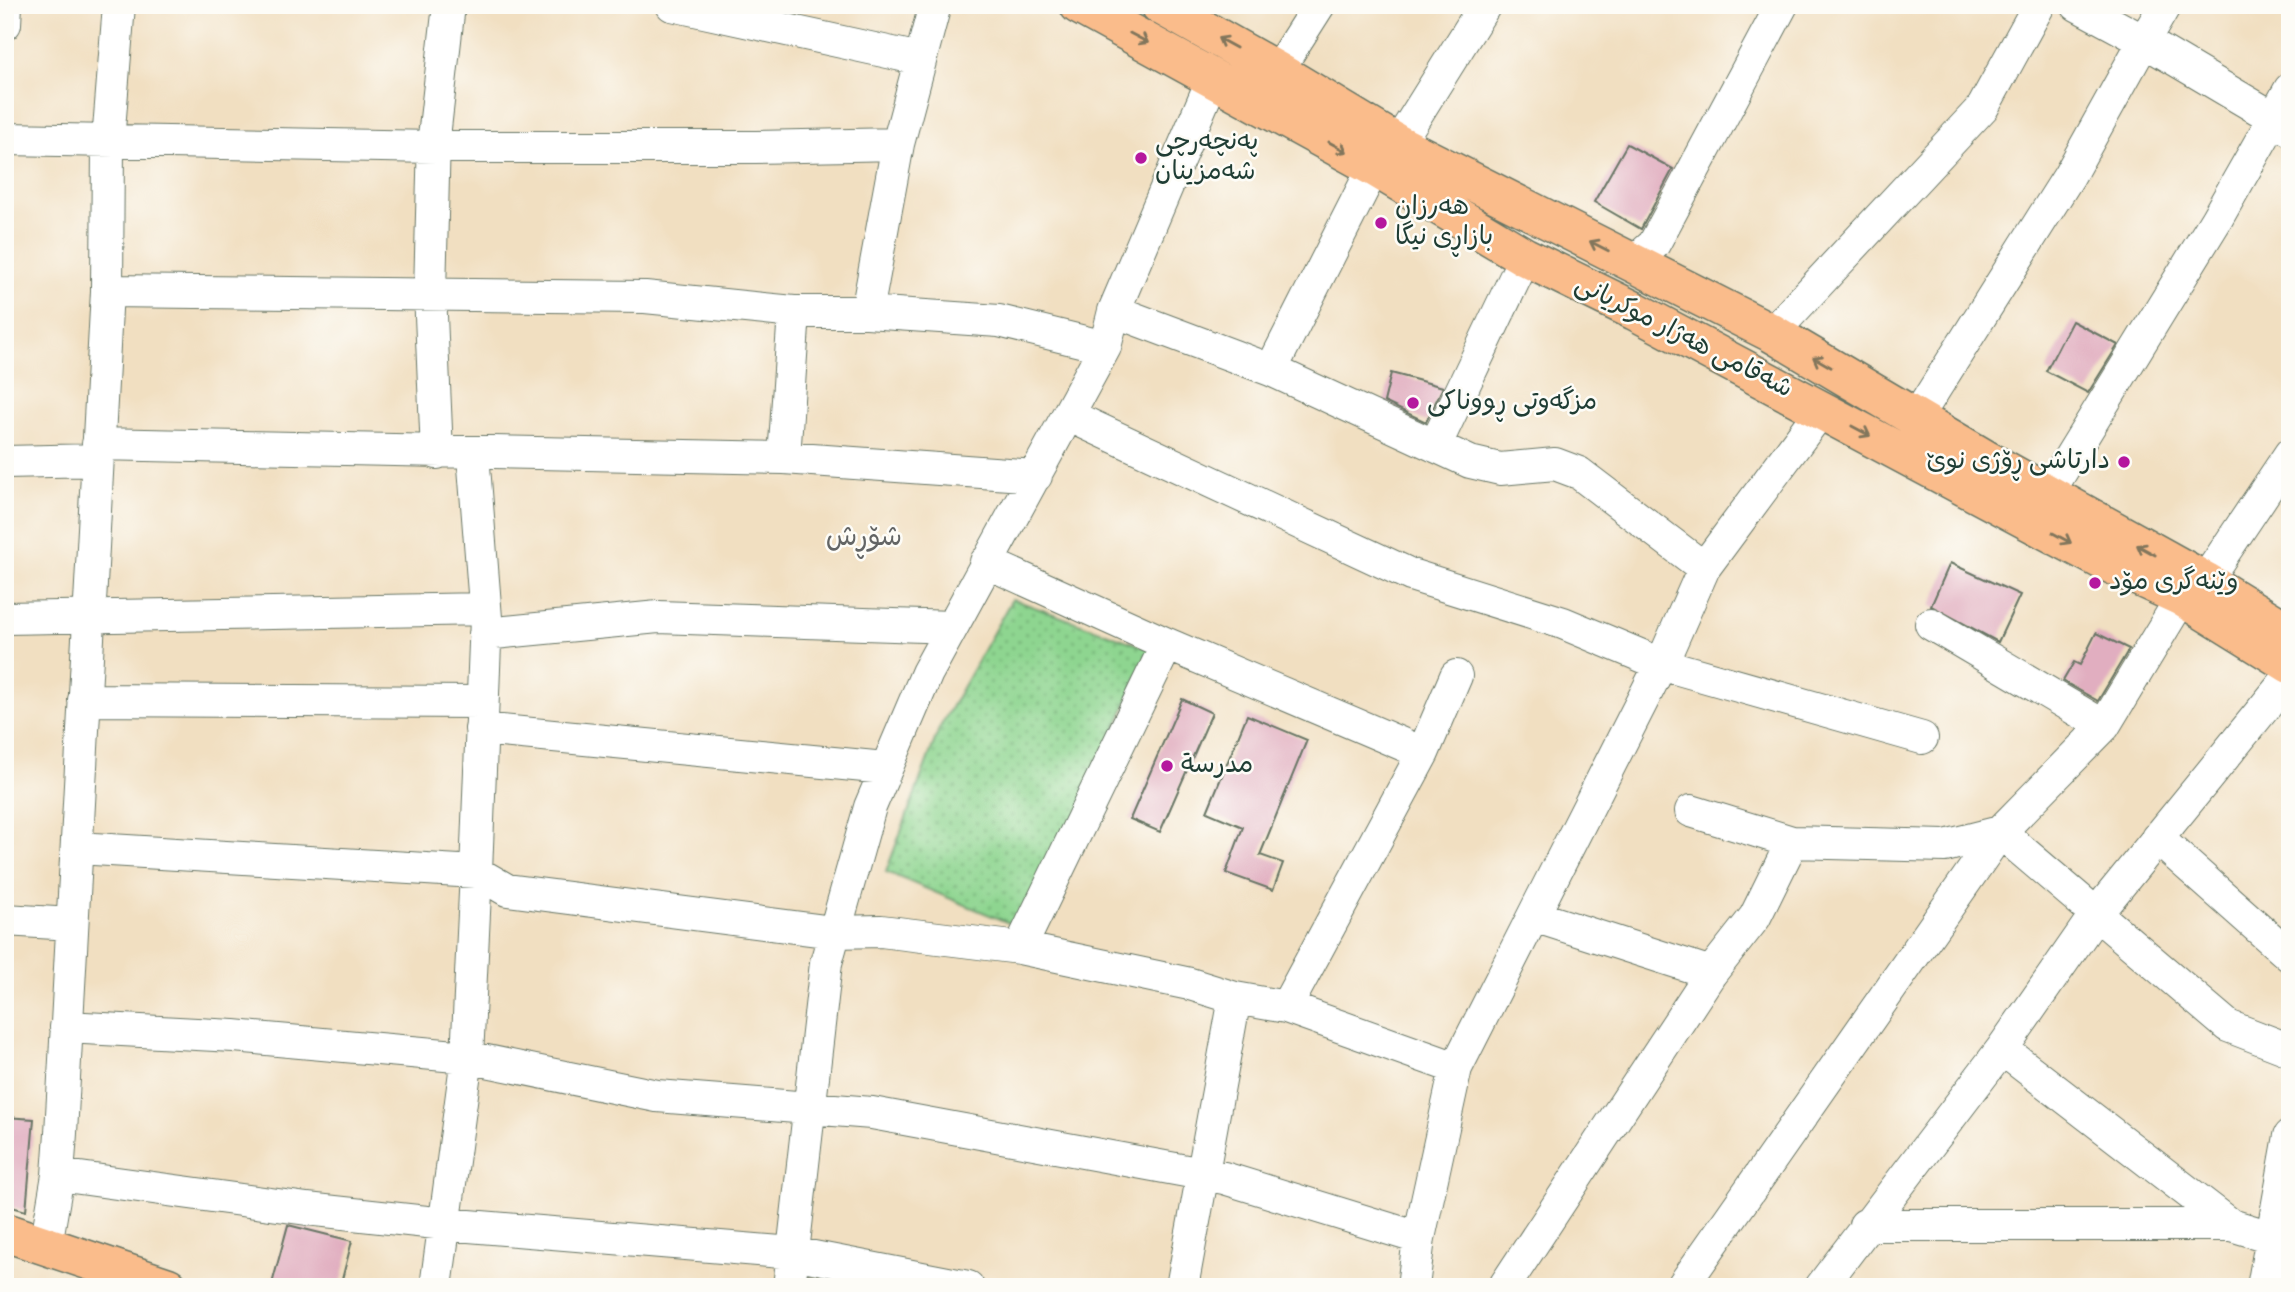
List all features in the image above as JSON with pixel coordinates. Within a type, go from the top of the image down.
[{"type":"main road","name":"شەقامی ھەژار موکریانی","points":[[1079,5],[1213,78],[1633,263],[1772,333],[1987,478],[2102,560],[2194,589],[2290,634]]},
{"type":"main road","name":"شەقامی ھەژار موکریانی","points":[[1160,5],[1277,71],[1386,156],[1525,257],[1822,410],[1928,438]]},
{"type":"main road","name":"شەقامی ھەژار موکریانی","points":[[1987,478],[2048,493],[2148,552],[2290,664]]},
{"type":"main road","points":[[5,1232],[46,1245],[103,1276],[168,1287]]},
{"type":"street","points":[[5,24],[6,5]]},
{"type":"street","points":[[46,1245],[58,1175],[107,291],[108,142],[119,5]]},
{"type":"street","points":[[437,453],[430,293],[435,146],[449,5]]},
{"type":"street","points":[[672,5],[920,59]]},
{"type":"street","points":[[867,312],[898,144],[935,5]]},
{"type":"street","points":[[1277,71],[1319,5]]},
{"type":"street","points":[[1271,370],[1386,156],[1485,5]]},
{"type":"street","points":[[1772,333],[1983,107],[2039,5]]},
{"type":"street","points":[[2077,5],[2144,41],[2282,124]]},
{"type":"street","points":[[1928,438],[2069,176],[2165,5]]},
{"type":"street","points":[[1633,263],[1654,244],[1779,6]]},
{"type":"street","points":[[789,1287],[833,932],[885,768],[928,673],[986,562],[1070,416],[1105,347],[1114,311],[1213,78]]},
{"type":"street","points":[[2048,493],[2216,220],[2282,124],[2290,89]]},
{"type":"street","points":[[5,139],[435,146],[755,147],[898,144]]},
{"type":"street","points":[[1435,446],[1525,257]]},
{"type":"street","points":[[107,291],[645,297],[794,312],[867,312],[999,321],[1105,347]]},
{"type":"street","points":[[1114,311],[1271,370],[1470,462],[1500,469],[1555,464],[1579,473],[1704,568]]},
{"type":"street","points":[[784,458],[794,312]]},
{"type":"street","points":[[1413,1287],[1419,1238],[1456,1068],[1661,664],[1704,568],[1822,410]]},
{"type":"street","points":[[1070,416],[1411,575],[1563,623],[1661,664],[1922,738]]},
{"type":"street","points":[[5,462],[98,452],[437,453],[784,458],[1036,475]]},
{"type":"street","points":[[436,1287],[467,1057],[476,872],[485,621],[473,454]]},
{"type":"street","points":[[1682,1287],[2000,832],[2104,726],[2194,589],[2290,454]]},
{"type":"street","points":[[986,562],[1167,644],[1423,753]]},
{"type":"street","points":[[5,618],[485,621],[658,617],[953,627]]},
{"type":"street","points":[[1931,624],[2104,726]]},
{"type":"street","points":[[1020,948],[1167,644]]},
{"type":"street","points":[[1286,1007],[1423,753],[1456,676]]},
{"type":"street","points":[[1821,1287],[1865,1225],[2002,1049],[2096,914],[2290,676]]},
{"type":"street","points":[[84,699],[482,716],[885,768]]},
{"type":"street","points":[[1691,811],[1792,842],[1945,846],[2000,832]]},
{"type":"street","points":[[2000,832],[2228,1026],[2290,1050]]},
{"type":"street","points":[[2157,838],[2290,956]]},
{"type":"street","points":[[1504,1287],[1711,974],[1755,917],[1792,842]]},
{"type":"street","points":[[77,848],[476,872],[508,890],[833,932],[881,931],[1020,948],[1286,1007],[1456,1068]]},
{"type":"street","points":[[1534,916],[1711,974]]},
{"type":"street","points":[[5,920],[72,924]]},
{"type":"street","points":[[1182,1287],[1200,1174],[1236,998]]},
{"type":"street","points":[[66,1027],[234,1036],[467,1057],[657,1096],[872,1113],[1200,1174],[1419,1238]]},
{"type":"street","points":[[2002,1049],[2231,1225]]},
{"type":"street","points":[[2263,1287],[2290,1136]]},
{"type":"street","points":[[58,1175],[307,1209],[444,1224],[793,1253],[933,1284],[968,1287]]},
{"type":"street","points":[[1865,1225],[2231,1225],[2271,1237]]},
{"type":"green space","points":[[1012,599],[1150,649],[1028,931],[886,872],[939,729]]},
{"type":"building","points":[[1627,144],[1673,169],[1641,229],[1594,202]]},
{"type":"building","points":[[2072,321],[2118,345],[2088,393],[2046,371]]},
{"type":"building","name":"مزگەوتی ڕووناکی","points":[[1391,373],[1443,387],[1426,422],[1384,402]]},
{"type":"building","points":[[1950,563],[2020,595],[1998,642],[1931,606]]},
{"type":"building","points":[[2096,633],[2129,649],[2098,701],[2063,681],[2074,662],[2080,665]]},
{"type":"building","points":[[1182,699],[1212,713],[1160,832],[1130,819]]},
{"type":"building","points":[[1247,715],[1307,740],[1260,855],[1283,863],[1273,890],[1226,873],[1243,827],[1207,812]]},
{"type":"building","points":[[5,1117],[34,1119],[26,1211],[5,1205]]},
{"type":"building","points":[[288,1225],[352,1241],[340,1287],[284,1287],[272,1284]]},
{"type":"place","name":"پەنچەرچی شەمزینان","points":[[1141,158]]},
{"type":"place","name":"هەرزان بازاڕی نیگا","points":[[1381,223]]},
{"type":"place","name":"مزگەوتی ڕووناکی","points":[[1413,403]]},
{"type":"place","name":"دارتاشی ڕۆژی نوێ","points":[[2124,462]]},
{"type":"place","name":"وێنەگری مۆد","points":[[2095,583]]},
{"type":"place","name":"مدرسة","points":[[1167,766]]},
{"type":"district","name":"شۆڕش","points":[[864,540]]}]
